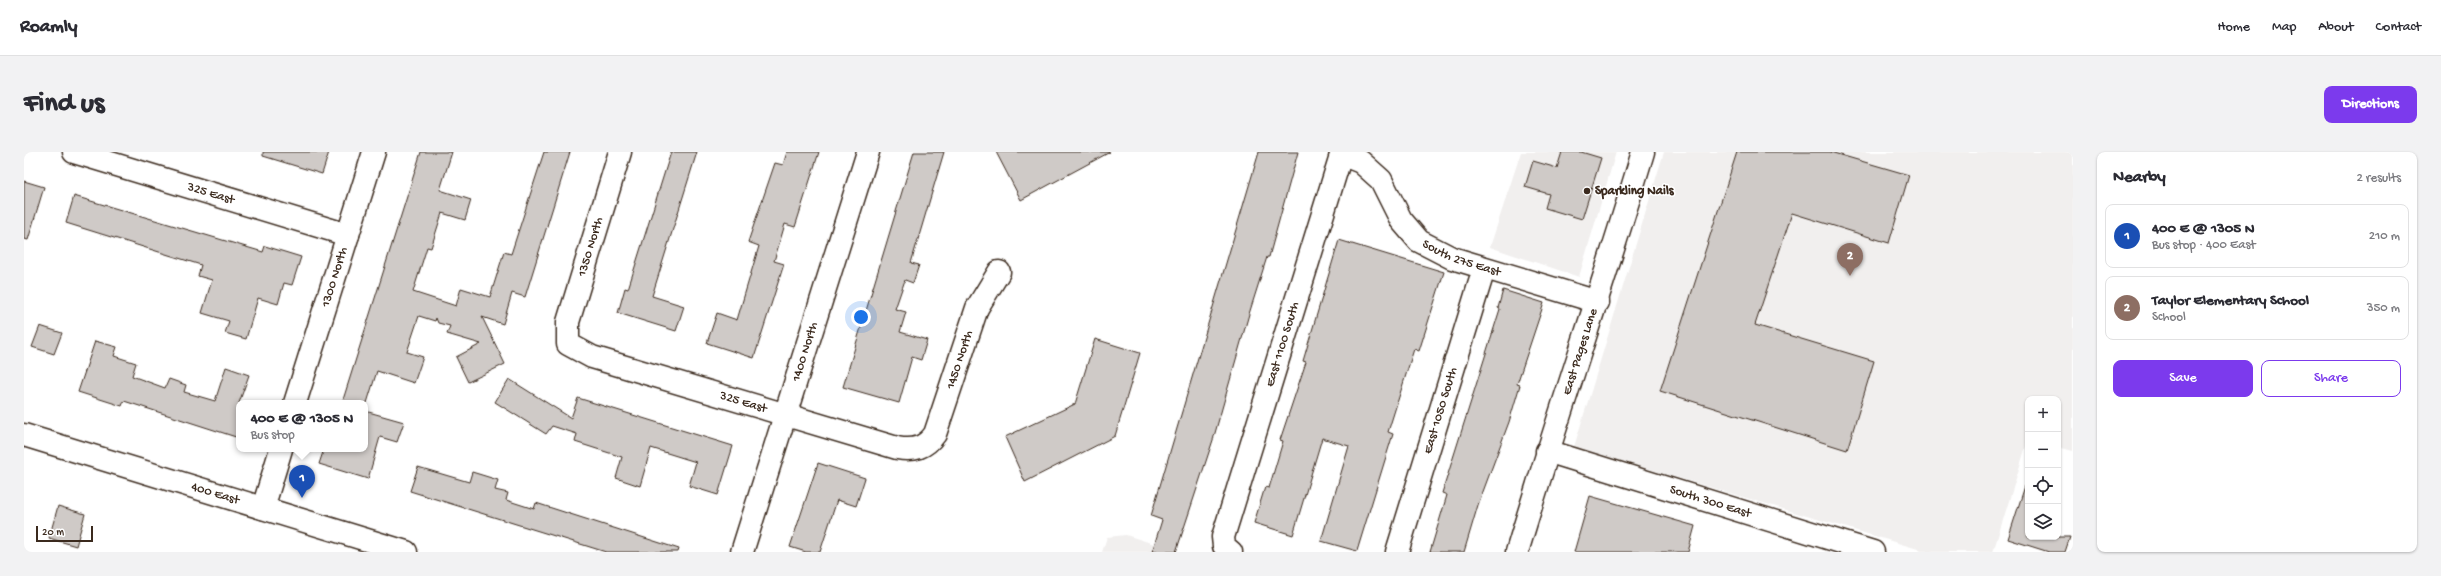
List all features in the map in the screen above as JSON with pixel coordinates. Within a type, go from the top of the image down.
[{"type":"street","name":"325 East","points":[[74,152],[128,160],[348,235]]},
{"type":"street","name":"1300 North","points":[[296,400],[374,152]]},
{"type":"street","name":"1350 North","points":[[568,344],[567,333],[570,311],[620,152]]},
{"type":"street","name":"1400 North","points":[[742,552],[868,152]]},
{"type":"street","name":"East Pages Lane","points":[[1517,552],[1547,450],[1598,302],[1643,152]]},
{"type":"street","name":"South 275 East","points":[[1341,153],[1361,162],[1380,180],[1401,220],[1419,241],[1452,258],[1484,269],[1598,302]]},
{"type":"street","name":"East 1100 South","points":[[1227,545],[1341,153]]},
{"type":"street","name":"East 1050 South","points":[[1397,552],[1484,269]]},
{"type":"street","name":"1450 North","points":[[923,447],[935,434],[939,426],[977,308],[999,272]]},
{"type":"street","name":"325 East","points":[[568,344],[592,357],[897,448],[906,450],[923,447]]},
{"type":"street","name":"400 East","points":[[24,435],[406,552]]},
{"type":"street","name":"South 300 East","points":[[1547,450],[1873,552]]},
{"type":"street","points":[[263,508],[280,452]]},
{"type":"shaded area","points":[[1521,152],[1616,152],[1579,277],[1490,247]]},
{"type":"shaded area","points":[[1664,152],[2073,152],[2073,451],[2061,448],[2061,396],[2025,396],[2025,450],[1993,552],[1928,552],[1574,447]]},
{"type":"shaded area","points":[[1126,535],[1179,552],[1102,552],[1107,537]]},
{"type":"building","points":[[263,152],[329,152],[322,174],[263,156]]},
{"type":"building","points":[[421,152],[452,152],[440,190],[471,200],[465,220],[442,213],[431,248],[427,247],[413,292],[456,306],[461,288],[490,297],[504,252],[511,254],[544,152],[570,152],[525,297],[512,293],[503,324],[482,317],[505,364],[468,382],[456,357],[481,344],[447,334],[450,326],[438,323],[436,318],[435,321],[419,316],[407,352],[423,357],[414,383],[377,371],[368,400],[343,400]]},
{"type":"building","points":[[671,152],[697,152],[652,296],[684,306],[676,331],[618,313],[625,288],[628,289]]},
{"type":"building","points":[[787,152],[819,152],[795,227],[785,224],[774,261],[784,264],[754,358],[707,343],[717,313],[737,320],[759,246],[748,242],[775,163],[783,165]]},
{"type":"building","points":[[914,152],[944,152],[911,263],[919,265],[913,283],[905,280],[895,309],[906,312],[900,332],[927,340],[921,360],[912,357],[899,403],[843,387]]},
{"type":"building","points":[[996,152],[1110,152],[1021,200]]},
{"type":"building","points":[[1259,152],[1298,152],[1269,257],[1267,257],[1249,314],[1213,440],[1176,552],[1152,552],[1162,520],[1151,516]]},
{"type":"building","points":[[1562,152],[1581,152],[1601,158],[1582,219],[1545,208],[1549,194],[1525,187],[1533,161],[1557,168]]},
{"type":"building","points":[[1737,152],[1830,152],[1909,175],[1889,243],[1792,213],[1755,325],[1874,361],[1847,450],[1660,391]]},
{"type":"building","points":[[24,181],[44,187],[28,240],[24,239]]},
{"type":"building","points":[[74,196],[263,252],[265,246],[301,257],[292,285],[284,283],[278,304],[258,298],[246,339],[225,333],[229,321],[202,313],[212,280],[198,276],[201,265],[66,223]]},
{"type":"building","points":[[1339,240],[1444,272],[1419,351],[1414,349],[1388,432],[1393,434],[1357,551],[1321,541],[1349,446],[1322,438],[1293,535],[1254,523],[1265,487],[1269,488],[1283,441],[1280,440],[1306,362],[1303,361]]},
{"type":"building","points":[[1503,290],[1544,303],[1517,384],[1520,385],[1509,422],[1478,505],[1464,552],[1430,552],[1447,495],[1442,493],[1500,309],[1498,308]]},
{"type":"building","points":[[40,326],[62,333],[54,354],[32,347]]},
{"type":"building","points":[[1095,339],[1140,353],[1115,436],[1025,482],[1005,437],[1075,404]]},
{"type":"building","points":[[95,341],[117,347],[114,356],[136,363],[132,376],[165,388],[169,379],[186,385],[184,392],[215,401],[226,367],[249,375],[240,400],[236,400],[236,437],[124,401],[122,406],[78,392]]},
{"type":"building","points":[[509,379],[571,418],[578,398],[733,446],[718,495],[689,486],[696,462],[651,448],[640,486],[616,478],[622,457],[575,442],[577,434],[552,426],[546,434],[495,402]]},
{"type":"building","points":[[368,412],[404,422],[397,442],[380,437],[368,479],[319,464],[323,452],[368,452]]},
{"type":"building","points":[[818,463],[865,478],[856,506],[837,500],[820,552],[806,552],[790,547]]},
{"type":"building","points":[[418,467],[469,482],[472,472],[498,480],[495,490],[508,493],[506,500],[534,509],[536,503],[679,549],[678,552],[606,552],[410,491]]},
{"type":"building","points":[[2025,486],[2025,540],[2061,540],[2061,537],[2070,537],[2065,552],[2049,552],[2008,539]]},
{"type":"building","points":[[1590,496],[1695,526],[1688,552],[1574,552]]},
{"type":"building","points":[[58,506],[85,514],[76,546],[49,538]]},
{"type":"place","name":"Sparkling Nails","points":[[1587,191]]},
{"type":"place","name":"Taylor Elementary School","points":[[1850,276]]},
{"type":"place","name":"400 E @ 1305 N","points":[[302,498]]}]
